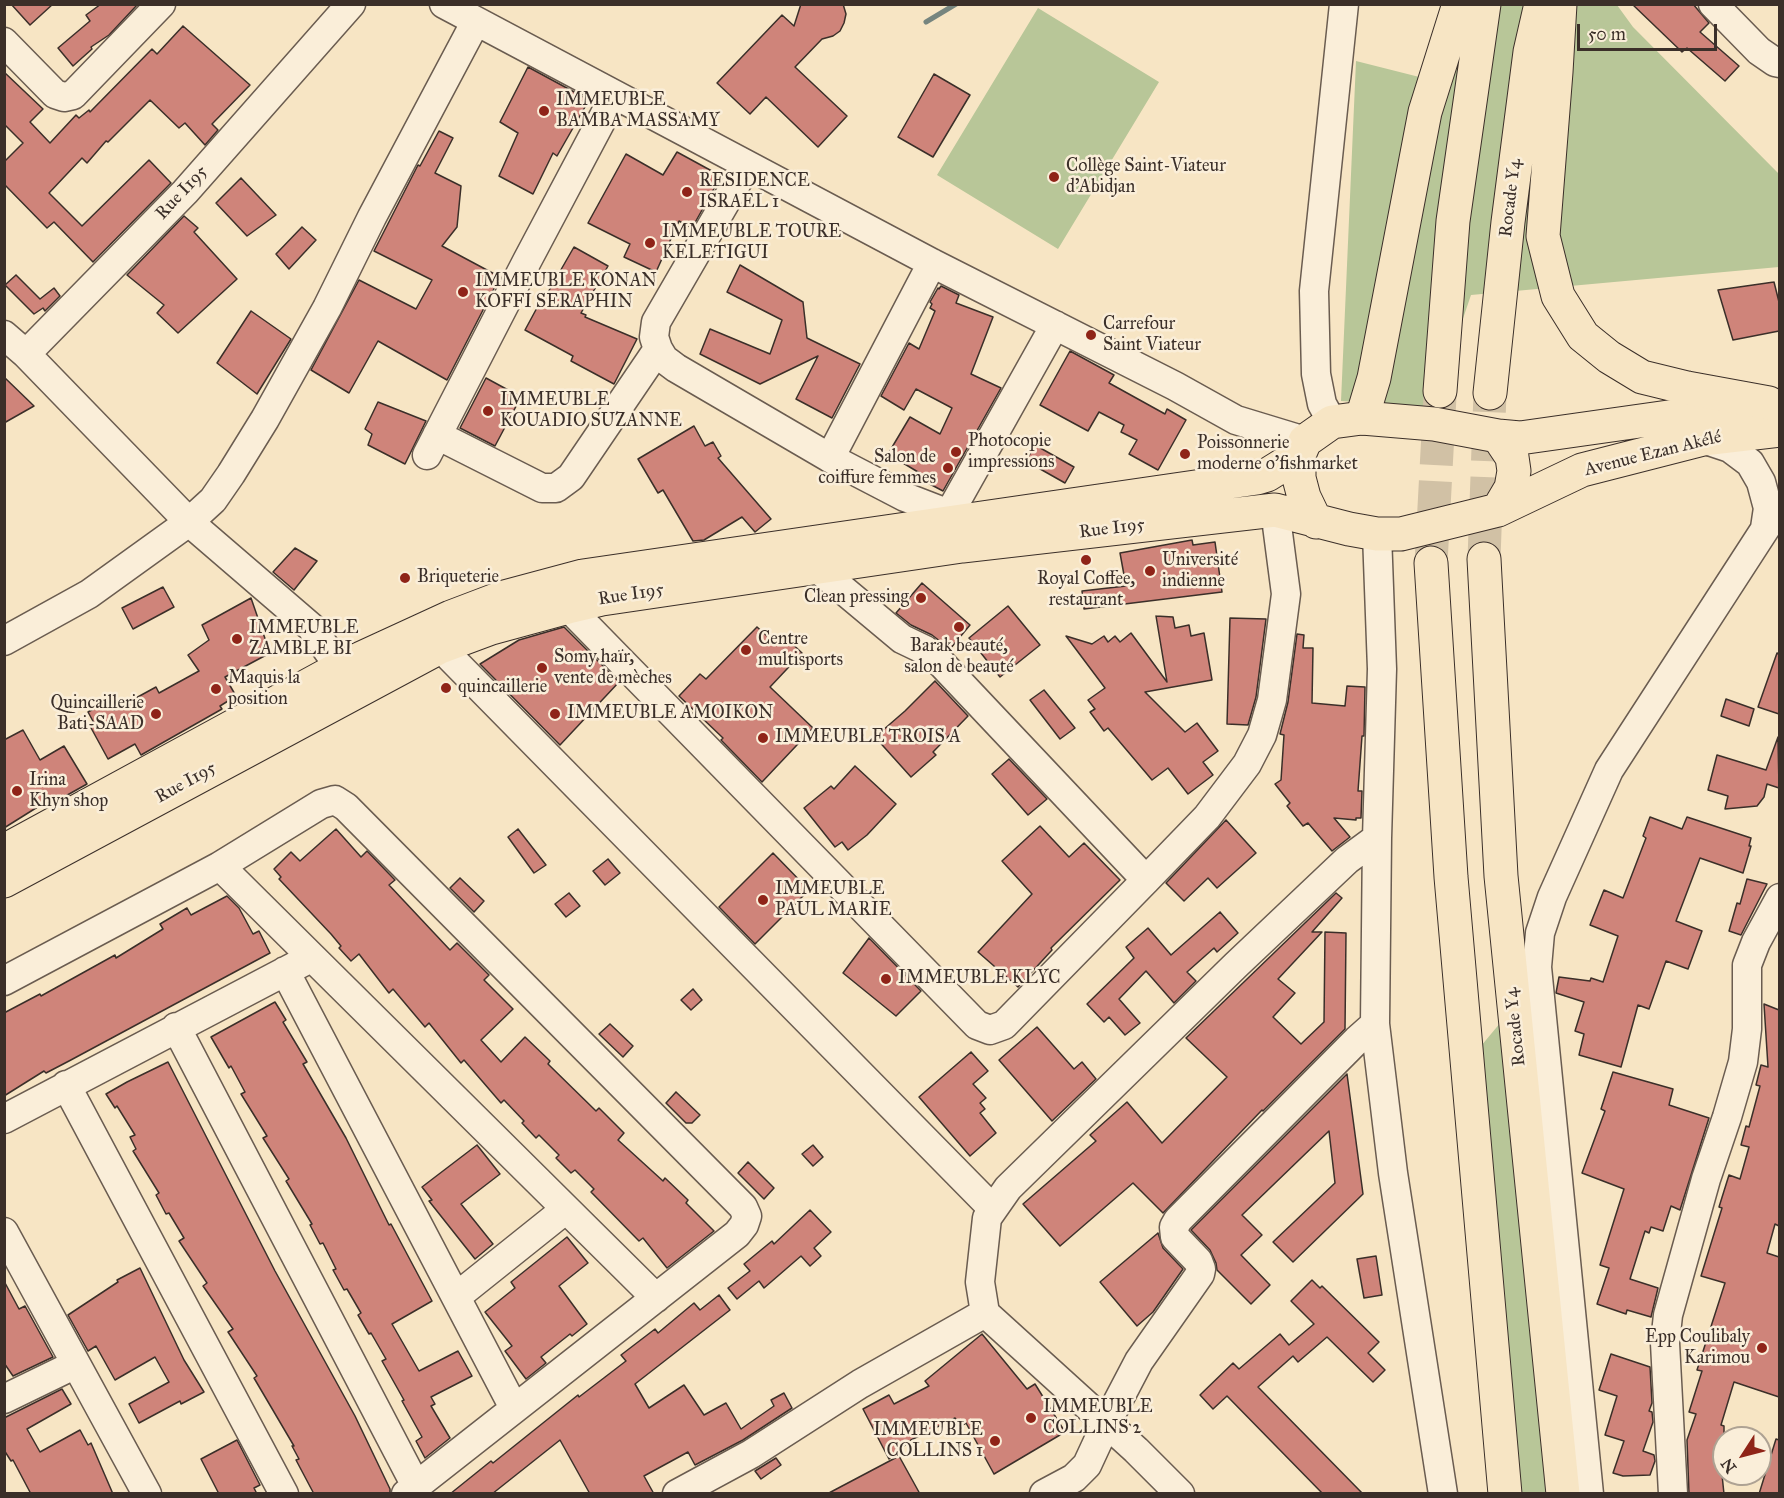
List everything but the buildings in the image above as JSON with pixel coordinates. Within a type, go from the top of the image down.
[{"type":"main road","points":[[1347,420],[1374,378],[1425,112],[1459,4]]},
{"type":"main road","points":[[1440,391],[1453,220],[1484,4]]},
{"type":"main road","name":"Rocade Y4","points":[[1490,393],[1508,222],[1530,52],[1541,4]]},
{"type":"main road","points":[[1560,4],[1543,236],[1558,296],[1583,336],[1609,357],[1642,376],[1776,411]]},
{"type":"main road","name":"Avenue Ezan Akélé","points":[[1498,436],[1520,438],[1776,411]]},
{"type":"main road","name":"Avenue Ezan Akélé","points":[[1498,510],[1582,470],[1703,439],[1776,411]]},
{"type":"main road","points":[[1347,420],[1434,424],[1498,436],[1512,457],[1514,471],[1511,488],[1498,510]]},
{"type":"main road","name":"Rue I195","points":[[4,881],[451,617],[501,598],[583,576],[955,528],[1257,478],[1267,475],[1302,448],[1347,420]]},
{"type":"main road","points":[[1302,448],[1299,478],[1304,497],[1316,522]]},
{"type":"main road","name":"Rue I195","points":[[4,851],[347,680],[491,628],[603,599],[818,567],[955,528],[1275,510],[1285,511],[1316,522],[1377,534],[1401,534],[1498,510]]},
{"type":"main road","name":"Rocade Y4","points":[[1484,559],[1501,876],[1563,1494]]},
{"type":"main road","points":[[1431,563],[1451,877],[1505,1494]]},
{"type":"street","points":[[4,42],[55,94],[63,97],[73,95],[161,4]]},
{"type":"street","name":"Rue I195","points":[[26,354],[185,192],[351,4]]},
{"type":"street","points":[[444,4],[932,263],[1175,386],[1236,420],[1302,448]]},
{"type":"street","points":[[1344,4],[1314,291],[1316,374],[1322,404],[1347,420]]},
{"type":"street","points":[[1713,4],[1759,51],[1779,63]]},
{"type":"street","points":[[4,640],[89,594],[189,522],[213,500],[265,419],[327,308],[476,21]]},
{"type":"street","points":[[615,95],[526,261],[432,445],[542,488],[556,488],[571,477],[658,349]]},
{"type":"street","points":[[747,165],[656,322],[654,337],[658,349],[664,359],[676,368],[830,458],[905,497],[955,528],[1055,326]]},
{"type":"street","points":[[830,458],[932,263]]},
{"type":"street","points":[[4,335],[26,354],[189,522],[311,627],[347,680]]},
{"type":"street","points":[[1589,1494],[1537,967],[1540,933],[1552,897],[1609,770],[1772,517],[1761,482],[1750,464],[1730,448],[1703,439]]},
{"type":"street","points":[[568,607],[977,1026],[990,1030],[1004,1025],[1207,817],[1247,764],[1262,735],[1272,700],[1286,594],[1275,510]]},
{"type":"street","points":[[1377,534],[1382,669],[1377,838],[1376,1024],[1393,1173],[1443,1494]]},
{"type":"street","points":[[818,567],[902,639],[925,650],[942,664],[1146,880]]},
{"type":"street","points":[[440,647],[993,1209]]},
{"type":"street","points":[[4,981],[220,866],[321,804],[335,801],[346,807],[743,1208],[747,1216],[744,1225],[737,1234],[411,1490],[176,1027]]},
{"type":"street","points":[[1180,1494],[1136,1450],[985,1313],[980,1282],[987,1218],[1008,1188],[1236,965],[1347,860],[1377,838]]},
{"type":"street","points":[[220,866],[656,1298]]},
{"type":"street","points":[[1673,1494],[1665,1328],[1706,1179],[1743,1062],[1747,1029],[1748,965],[1755,942],[1779,898]]},
{"type":"street","points":[[4,1119],[311,958]]},
{"type":"street","points":[[285,971],[514,1408]]},
{"type":"street","points":[[1044,1494],[1074,1478],[1087,1465],[1139,1361],[1200,1274],[1198,1261],[1176,1237],[1174,1227],[1178,1220],[1349,1048],[1376,1024]]},
{"type":"street","points":[[66,1085],[284,1494]]},
{"type":"street","points":[[456,1298],[566,1209]]},
{"type":"street","points":[[4,1232],[147,1494]]},
{"type":"street","points":[[677,1494],[751,1454],[860,1384],[985,1313]]},
{"type":"street","points":[[4,1399],[76,1364]]},
{"type":"green space","points":[[1454,5],[1617,5],[1633,27],[1779,174],[1779,267],[1471,295],[1433,407],[1341,401],[1356,61],[1447,84]]},
{"type":"green space","points":[[1038,8],[1159,82],[1058,249],[937,175]]},
{"type":"green space","points":[[1551,962],[1602,1493],[1503,1493],[1481,1046]]},
{"type":"waterway","points":[[926,22],[956,4]]},
{"type":"tunnel","points":[[1484,559],[1490,393]]},
{"type":"tunnel","points":[[1431,563],[1440,396]]},
{"type":"place","name":"IMMEUBLE BAMBA MASSAMY","points":[[544,111]]},
{"type":"place","name":"Collège Saint-Viateur d'Abidjan","points":[[1054,177]]},
{"type":"place","name":"RESIDENCE ISRAEL 1","points":[[687,192]]},
{"type":"place","name":"IMMEUBLE TOURE KELETIGUI","points":[[650,243]]},
{"type":"place","name":"IMMEUBLE KONAN KOFFI SERAPHIN","points":[[463,292]]},
{"type":"place","name":"Carrefour Saint Viateur","points":[[1091,335]]},
{"type":"place","name":"IMMEUBLE KOUADIO SUZANNE","points":[[488,411]]},
{"type":"place","name":"Photocopie impressions","points":[[956,452]]},
{"type":"place","name":"Poissonnerie moderne o'fishmarket","points":[[1185,454]]},
{"type":"place","name":"Salon de coiffure femmes","points":[[948,468]]},
{"type":"place","name":"Royal Coffee, restaurant","points":[[1086,560]]},
{"type":"place","name":"Université indienne","points":[[1150,571]]},
{"type":"place","name":"Briqueterie","points":[[405,578]]},
{"type":"place","name":"Clean pressing","points":[[921,598]]},
{"type":"place","name":"Barak beauté, salon de beauté","points":[[959,627]]},
{"type":"place","name":"IMMEUBLE ZAMBLE BI","points":[[237,639]]},
{"type":"place","name":"Centre multisports","points":[[746,650]]},
{"type":"place","name":"Somy haïr, vente de mèches","points":[[542,668]]},
{"type":"place","name":"quincaillerie","points":[[446,688]]},
{"type":"place","name":"Maquis la position","points":[[216,689]]},
{"type":"place","name":"Quincaillerie Bati-SAAD","points":[[156,714]]},
{"type":"place","name":"IMMEUBLE AMOIKON","points":[[555,714]]},
{"type":"place","name":"IMMEUBLE TROIS A","points":[[763,738]]},
{"type":"place","name":"Irina Khyn shop","points":[[17,791]]},
{"type":"place","name":"IMMEUBLE PAUL MARIE","points":[[763,900]]},
{"type":"place","name":"IMMEUBLE KLYC","points":[[886,979]]},
{"type":"place","name":"Epp Coulibaly Karimou","points":[[1762,1348]]},
{"type":"place","name":"IMMEUBLE COLLINS 2","points":[[1031,1418]]},
{"type":"place","name":"IMMEUBLE COLLINS 1","points":[[995,1441]]}]
